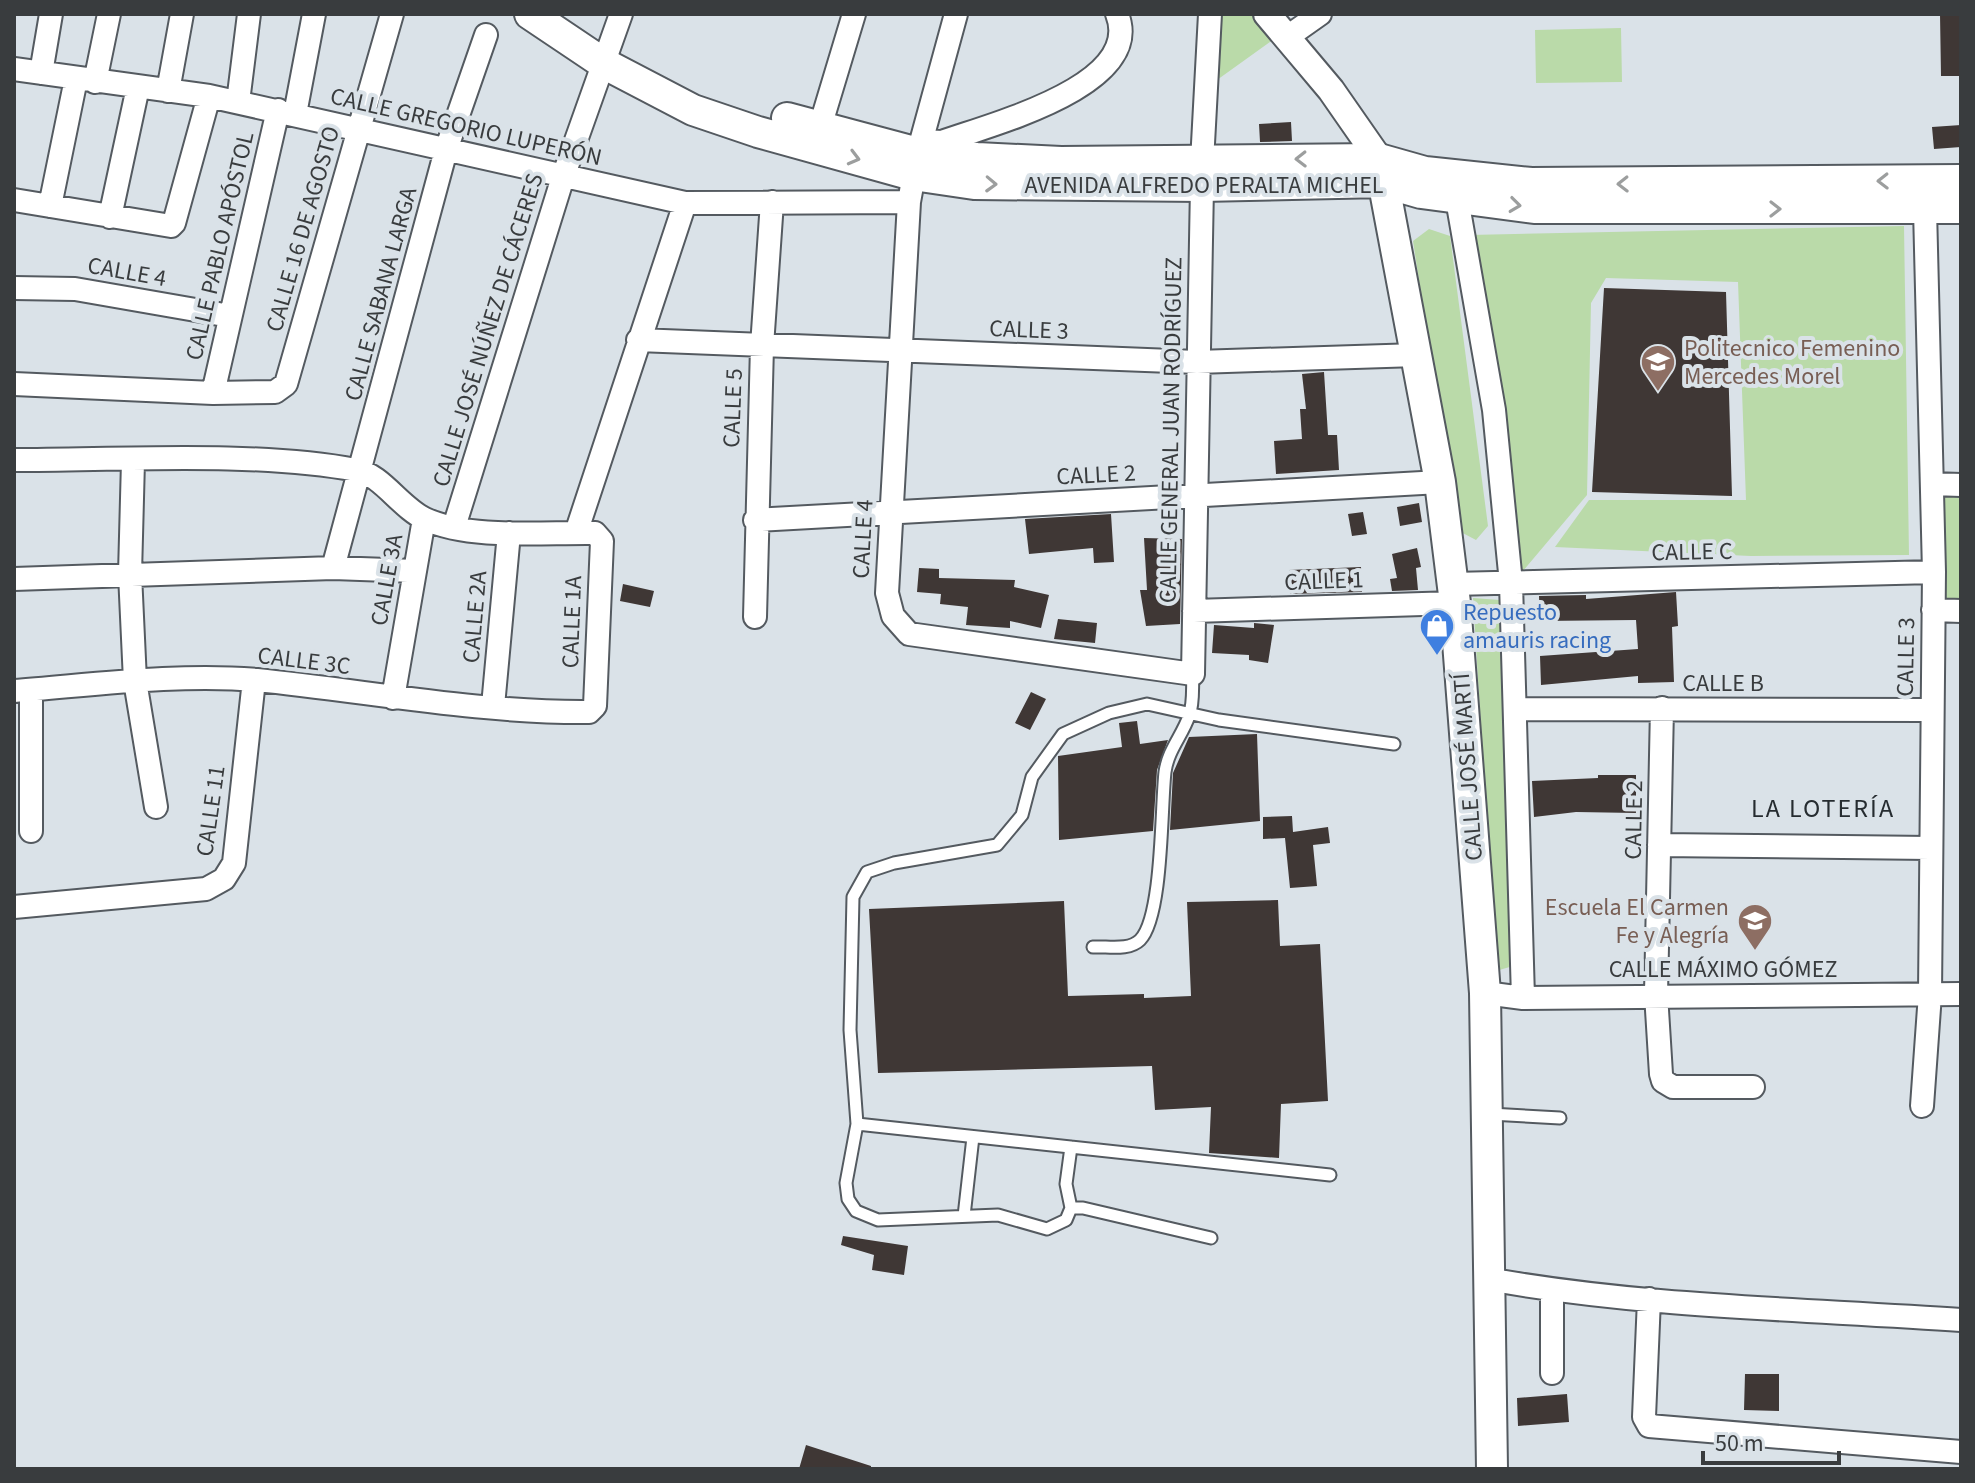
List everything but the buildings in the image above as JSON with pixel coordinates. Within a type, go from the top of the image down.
[{"type":"main road","name":"AVENIDA ALFREDO PERALTA MICHEL","points":[[530,14],[607,54],[693,110],[758,132],[916,168],[1061,162],[1202,174],[1381,170],[1531,183],[1961,180]]},
{"type":"main road","name":"AVENIDA ALFREDO PERALTA MICHEL","points":[[564,14],[607,54],[701,90],[820,127],[916,168]]},
{"type":"main road","name":"AVENIDA ALFREDO PERALTA MICHEL","points":[[1381,170],[1457,199],[1534,208],[1961,208]]},
{"type":"main road","name":"CALLE JOSÉ MARTÍ","points":[[1381,170],[1440,482],[1454,594],[1485,993],[1492,1469]]},
{"type":"street","points":[[41,73],[51,14]]},
{"type":"street","points":[[50,206],[86,80],[109,14]]},
{"type":"street","points":[[168,91],[182,14]]},
{"type":"street","points":[[238,102],[249,14]]},
{"type":"street","name":"CALLE PABLO APÓSTOL","points":[[213,393],[230,316],[314,14]]},
{"type":"street","name":"CALLE 16 DE AGOSTO","points":[[14,384],[213,393],[275,392],[286,384],[392,14]]},
{"type":"street","name":"CALLE JOSÉ NÚÑEZ DE CÁCERES","points":[[454,527],[563,177],[621,14]]},
{"type":"street","points":[[820,127],[854,14]]},
{"type":"street","name":"CALLE 4","points":[[956,14],[916,168],[890,513],[889,606],[898,624],[909,634],[1193,674]]},
{"type":"street","name":"CALLE GREGORIO LUPERÓN","points":[[14,69],[209,96],[685,203],[772,202],[916,168],[942,142],[1078,89],[1101,73],[1112,56],[1120,37],[1117,14]]},
{"type":"street","name":"CALLE GENERAL JUAN RODRÍGUEZ","points":[[1193,674],[1197,362],[1210,14]]},
{"type":"street","name":"CALLE JOSÉ MARTÍ","points":[[1267,14],[1331,90],[1381,170]]},
{"type":"street","points":[[1286,38],[1320,14]]},
{"type":"street","name":"CALLE SABANA LARGA","points":[[333,568],[446,150],[486,35]]},
{"type":"street","points":[[110,217],[138,87]]},
{"type":"street","points":[[14,200],[165,227],[174,223],[209,96]]},
{"type":"street","points":[[1457,199],[1494,410],[1511,583],[1523,998]]},
{"type":"street","name":"CALLE 5","points":[[755,617],[755,520],[762,346],[772,202]]},
{"type":"street","points":[[14,460],[255,461],[360,470],[424,519],[454,527],[509,533],[585,533],[638,340],[685,203]]},
{"type":"street","name":"CALLE 3","points":[[1922,1106],[1930,994],[1934,572],[1925,209]]},
{"type":"street","name":"CALLE 4","points":[[14,288],[75,289],[230,316]]},
{"type":"street","name":"CALLE 3","points":[[638,340],[1197,362],[1417,355]]},
{"type":"street","points":[[133,461],[130,574],[135,681],[156,807]]},
{"type":"street","name":"CALLE 2","points":[[755,520],[1440,482]]},
{"type":"street","points":[[1932,484],[1961,485]]},
{"type":"street","name":"CALLE 3A","points":[[393,698],[424,519]]},
{"type":"street","name":"CALLE 2A","points":[[493,706],[509,533]]},
{"type":"street","name":"CALLE 1A","points":[[585,533],[602,541],[595,706],[588,713]]},
{"type":"street","points":[[14,579],[333,568],[415,571]]},
{"type":"street","name":"CALLE C","points":[[1454,594],[1511,583],[1934,572]]},
{"type":"street","name":"CALLE 1","points":[[1194,611],[1454,594]]},
{"type":"street","points":[[1933,610],[1961,611]]},
{"type":"street","name":"CALLE 3C","points":[[22,691],[135,681],[254,680],[393,698],[588,713]]},
{"type":"street","name":"CALLE 11","points":[[14,907],[206,889],[224,879],[234,863],[254,680]]},
{"type":"street","points":[[22,691],[31,831]]},
{"type":"street","name":"CALLE 2","points":[[1662,708],[1656,994],[1663,1081],[1673,1087],[1753,1087]]},
{"type":"street","name":"CALLE B","points":[[1516,709],[1931,710]]},
{"type":"street","points":[[1659,845],[1930,848]]},
{"type":"street","name":"CALLE MÁXIMO GÓMEZ","points":[[1485,993],[1523,998],[1656,994],[1961,994]]},
{"type":"street","points":[[1488,1279],[1552,1290],[1649,1299],[1961,1320]]},
{"type":"street","points":[[1552,1290],[1552,1373]]},
{"type":"street","points":[[1649,1299],[1644,1417],[1649,1426],[1961,1452]]},
{"type":"lane","points":[[1093,947],[1131,946],[1142,938],[1152,906],[1161,848],[1165,770],[1170,751],[1191,714],[1193,674]]},
{"type":"lane","points":[[1071,1147],[1066,1184],[1071,1208],[1066,1220],[1047,1229],[998,1215],[878,1220],[856,1211],[848,1199],[846,1183],[857,1124],[850,1030],[851,949],[853,897],[867,872],[894,863],[997,845],[1022,815],[1032,777],[1063,734],[1109,713],[1147,704],[1191,714],[1394,744]]},
{"type":"lane","points":[[1485,1113],[1560,1118]]},
{"type":"lane","points":[[857,1124],[1330,1175]]},
{"type":"lane","points":[[964,1216],[973,1137]]},
{"type":"lane","points":[[1071,1208],[1091,1209],[1211,1238]]},
{"type":"green space","points":[[1217,14],[1261,14],[1277,37],[1210,85]]},
{"type":"green space","points":[[1621,28],[1622,82],[1536,83],[1535,30]]},
{"type":"green space","points":[[1904,226],[1909,555],[1751,556],[1555,547],[1589,500],[1746,500],[1738,282],[1606,278],[1591,303],[1587,495],[1522,572],[1469,235]]},
{"type":"green space","points":[[1429,229],[1450,236],[1488,526],[1476,540],[1457,530],[1413,241]]},
{"type":"green space","points":[[1941,492],[1961,492],[1961,602],[1943,602]]},
{"type":"green space","points":[[1473,598],[1500,600],[1513,966],[1496,971]]},
{"type":"place","name":"Politecnico Femenino Mercedes Morel","points":[[1658,393]]},
{"type":"place","name":"Repuesto amauris racing","points":[[1437,657]]},
{"type":"place","name":"Escuela El Carmen Fe y Alegría","points":[[1755,952]]},
{"type":"district","name":"LA LOTERÍA","points":[[1823,808]]}]
